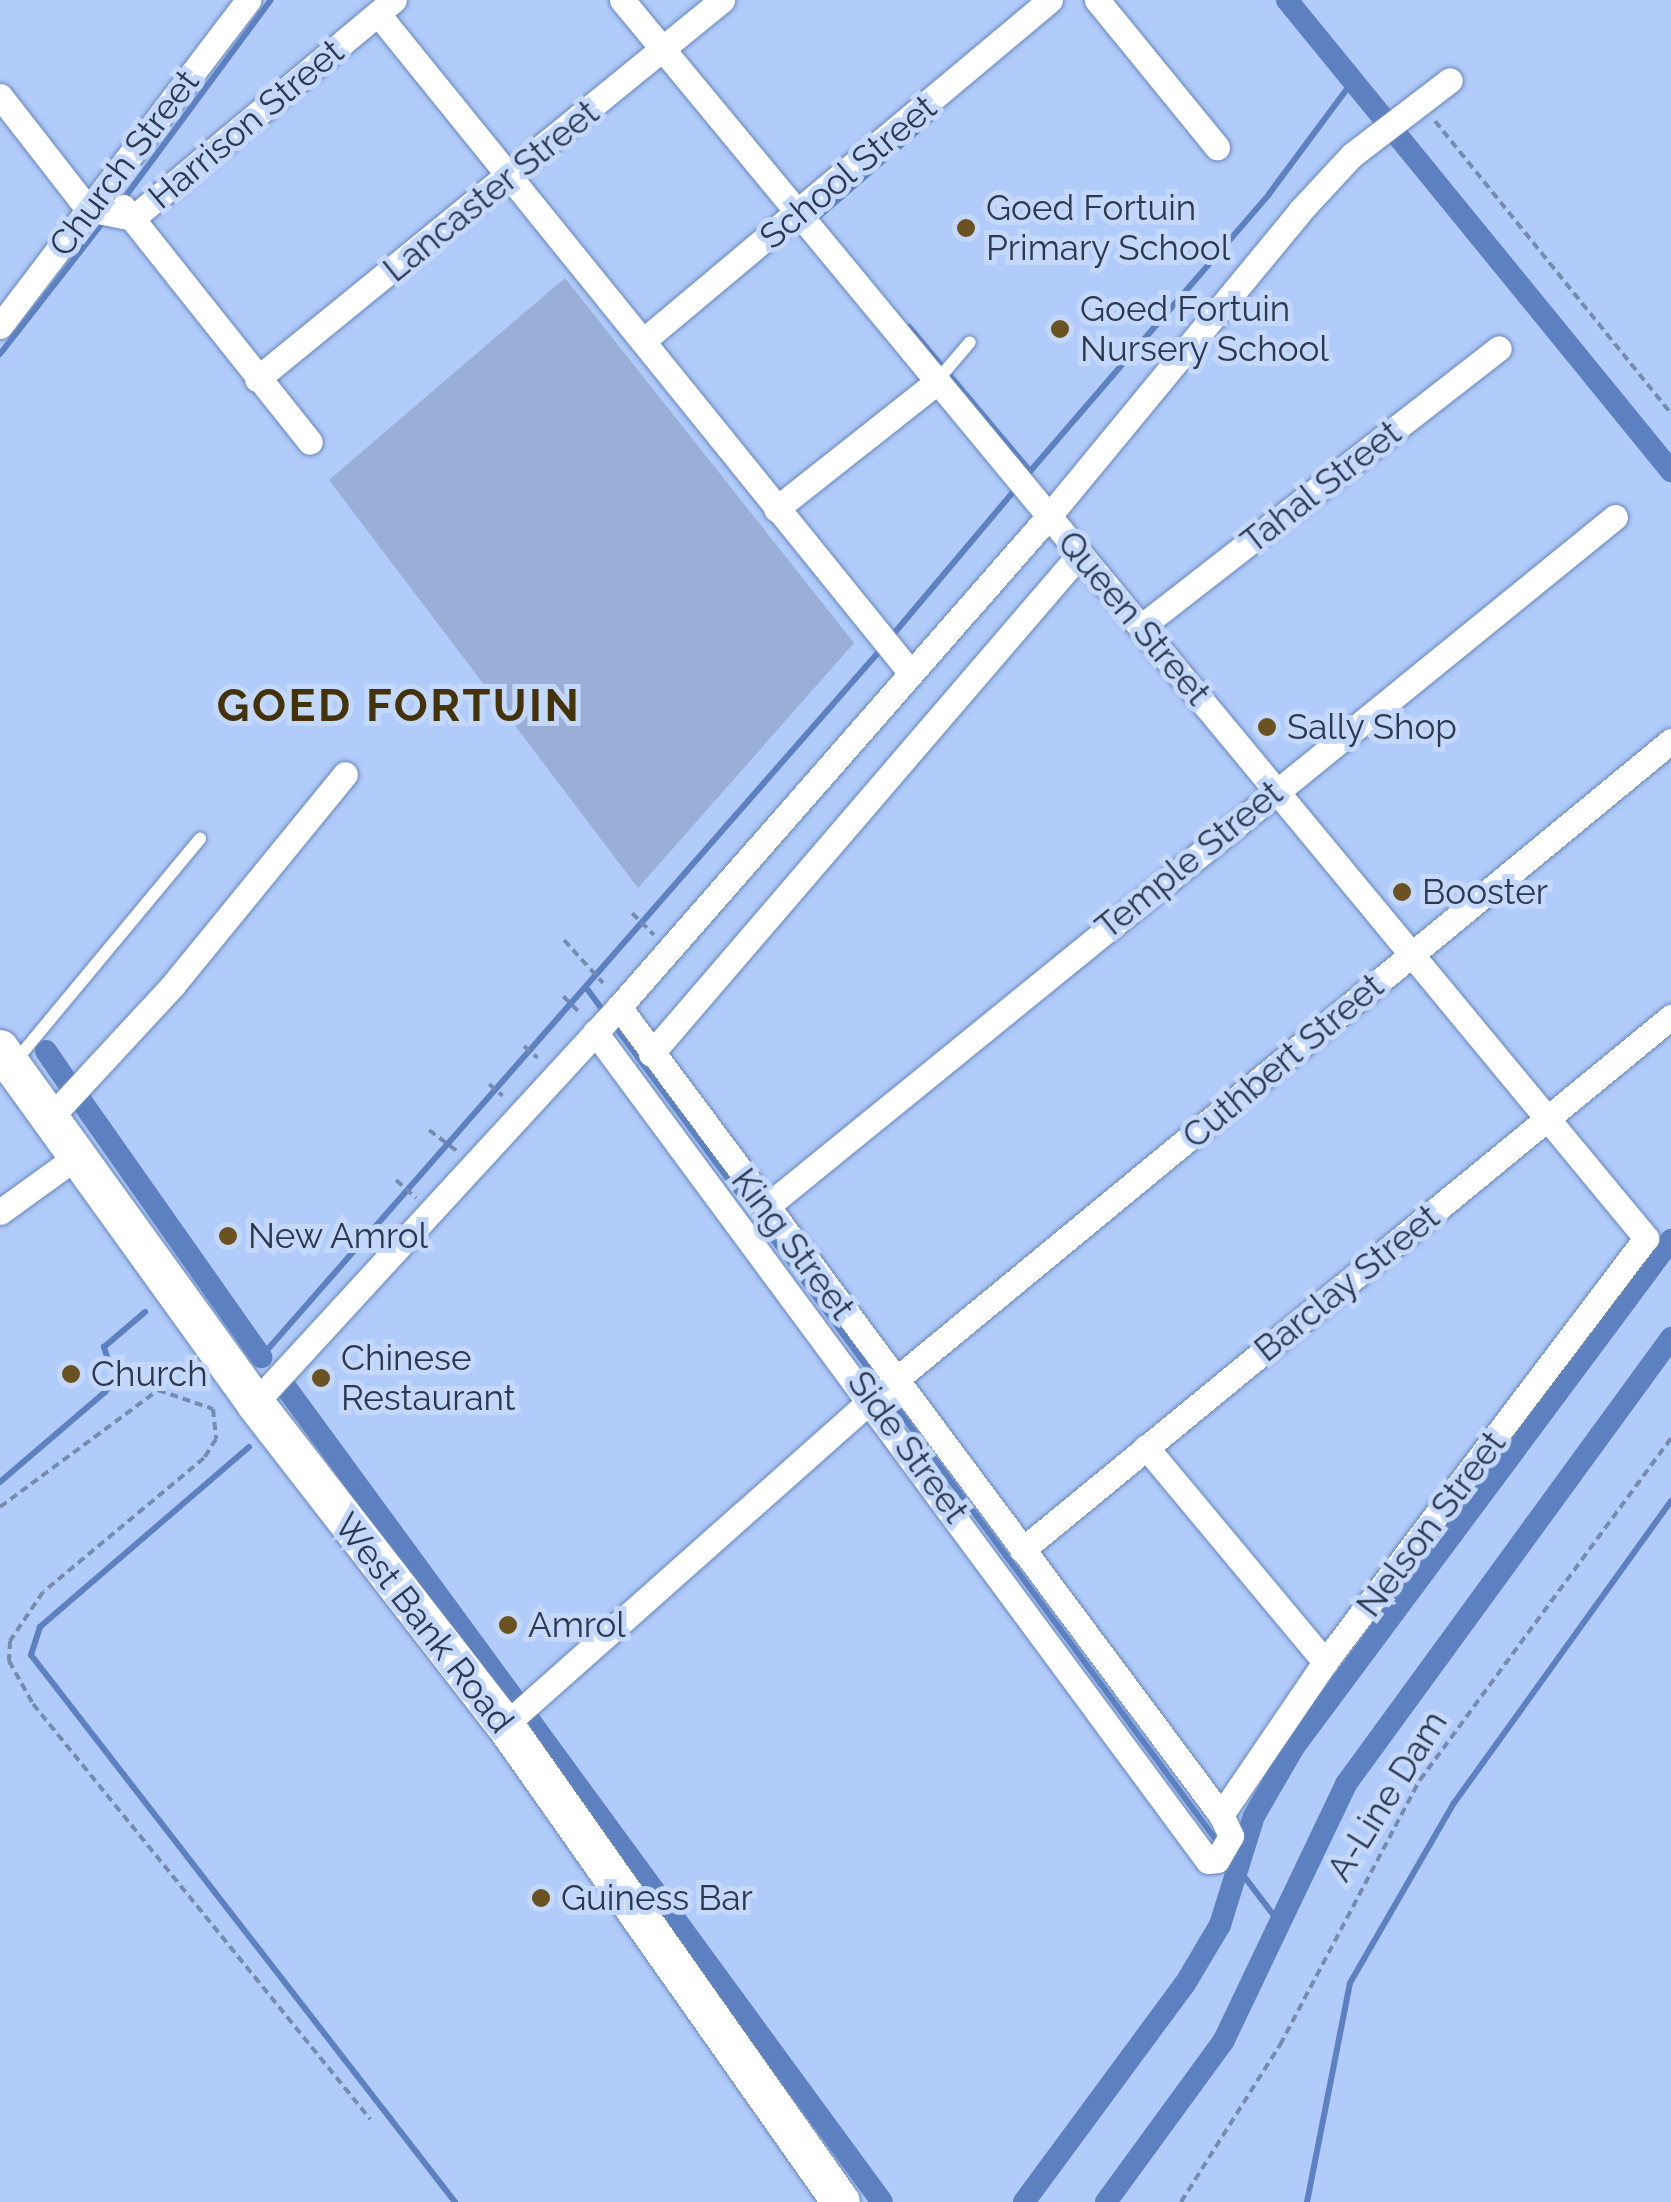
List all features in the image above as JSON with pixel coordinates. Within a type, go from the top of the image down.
[{"type":"main road","name":"West Bank Road","points":[[6,1057],[255,1403],[505,1725],[840,2202]]},
{"type":"street","name":"Church Street","points":[[0,326],[248,0]]},
{"type":"street","name":"Queen Street","points":[[622,0],[796,217],[938,380],[1646,1238]]},
{"type":"street","name":"Lancaster Street","points":[[257,379],[722,0]]},
{"type":"street","name":"School Street","points":[[642,341],[796,217],[1050,0]]},
{"type":"street","points":[[1097,0],[1217,147]]},
{"type":"street","points":[[386,7],[508,178],[910,672]]},
{"type":"street","name":"Harrison Street","points":[[88,210],[133,218],[386,7]]},
{"type":"street","points":[[255,1403],[474,1164],[588,1023],[619,1008],[1050,516],[1300,211],[1352,155],[1450,80]]},
{"type":"street","points":[[0,96],[88,210]]},
{"type":"street","points":[[106,186],[310,442]]},
{"type":"street","name":"Tahal Street","points":[[1142,626],[1499,348]]},
{"type":"street","points":[[776,509],[938,380]]},
{"type":"street","name":"Temple Street","points":[[766,1206],[1274,789],[1615,517]]},
{"type":"street","points":[[651,1054],[1080,554]]},
{"type":"street","name":"Cuthbert Street","points":[[884,1389],[1671,741]]},
{"type":"street","points":[[48,1118],[162,998],[345,774]]},
{"type":"street","name":"King Street","points":[[619,1008],[766,1206],[884,1389],[1022,1550],[1222,1815]]},
{"type":"street","name":"Barclay Street","points":[[1022,1550],[1671,1017]]},
{"type":"street","name":"Side Street","points":[[588,1023],[884,1389],[1208,1860],[1222,1855],[1222,1815]]},
{"type":"street","points":[[0,1212],[76,1157]]},
{"type":"street","name":"Nelson Street","points":[[1222,1815],[1325,1662],[1646,1238]]},
{"type":"street","points":[[505,1725],[884,1389]]},
{"type":"street","points":[[1146,1448],[1325,1662]]},
{"type":"lane","points":[[938,380],[970,342]]},
{"type":"lane","points":[[6,1057],[200,839]]},
{"type":"path","points":[[1421,103],[1671,413]]},
{"type":"path","points":[[632,913],[654,935]]},
{"type":"path","points":[[564,940],[603,983]]},
{"type":"path","points":[[563,996],[588,1023]]},
{"type":"path","points":[[524,1046],[538,1058]]},
{"type":"path","points":[[489,1084],[503,1096]]},
{"type":"path","points":[[430,1130],[474,1164]]},
{"type":"path","points":[[0,1507],[158,1390],[213,1409],[216,1439],[204,1458],[43,1592],[10,1641],[9,1661],[34,1704],[370,2120]]},
{"type":"path","name":"A-Line Dam","points":[[1181,2202],[1280,2045],[1420,1780],[1671,1438]]},
{"type":"shaded area","points":[[565,278],[854,643],[638,888],[329,480]]},
{"type":"waterway","points":[[128,193],[271,0]]},
{"type":"waterway","points":[[1287,0],[1671,471]]},
{"type":"waterway","points":[[1026,476],[1269,194],[1353,81]]},
{"type":"waterway","points":[[817,218],[931,119]]},
{"type":"waterway","points":[[0,354],[103,222]]},
{"type":"waterway","points":[[909,327],[1030,471]]},
{"type":"waterway","points":[[891,637],[1018,486]]},
{"type":"waterway","points":[[261,1357],[883,647]]},
{"type":"waterway","points":[[588,990],[604,1012]]},
{"type":"waterway","points":[[612,1022],[881,1386]]},
{"type":"waterway","points":[[46,1051],[70,1086]]},
{"type":"waterway","points":[[82,1102],[261,1357]]},
{"type":"waterway","points":[[1024,2202],[1185,1984],[1220,1925],[1254,1816],[1294,1747],[1671,1240]]},
{"type":"waterway","points":[[0,1482],[105,1392],[114,1378],[104,1347],[145,1312]]},
{"type":"waterway","points":[[1106,2202],[1224,2040],[1346,1784],[1671,1338]]},
{"type":"waterway","points":[[287,1389],[882,2202]]},
{"type":"waterway","points":[[888,1396],[1219,1844]]},
{"type":"waterway","points":[[249,1447],[40,1627],[31,1655],[455,2202]]},
{"type":"waterway","points":[[1307,2202],[1350,1983],[1454,1803],[1671,1501]]},
{"type":"waterway","points":[[1227,1854],[1281,1925]]},
{"type":"place","name":"Goed Fortuin Primary School","points":[[966,228]]},
{"type":"place","name":"Goed Fortuin Nursery School","points":[[1060,329]]},
{"type":"place","name":"Sally Shop","points":[[1267,727]]},
{"type":"place","name":"Booster","points":[[1402,892]]},
{"type":"place","name":"New Amrol","points":[[228,1236]]},
{"type":"place","name":"Church","points":[[71,1374]]},
{"type":"place","name":"Chinese Restaurant","points":[[321,1378]]},
{"type":"place","name":"Amrol","points":[[508,1625]]},
{"type":"place","name":"Guiness Bar","points":[[541,1898]]},
{"type":"district","name":"GOED FORTUIN","points":[[399,706]]}]
